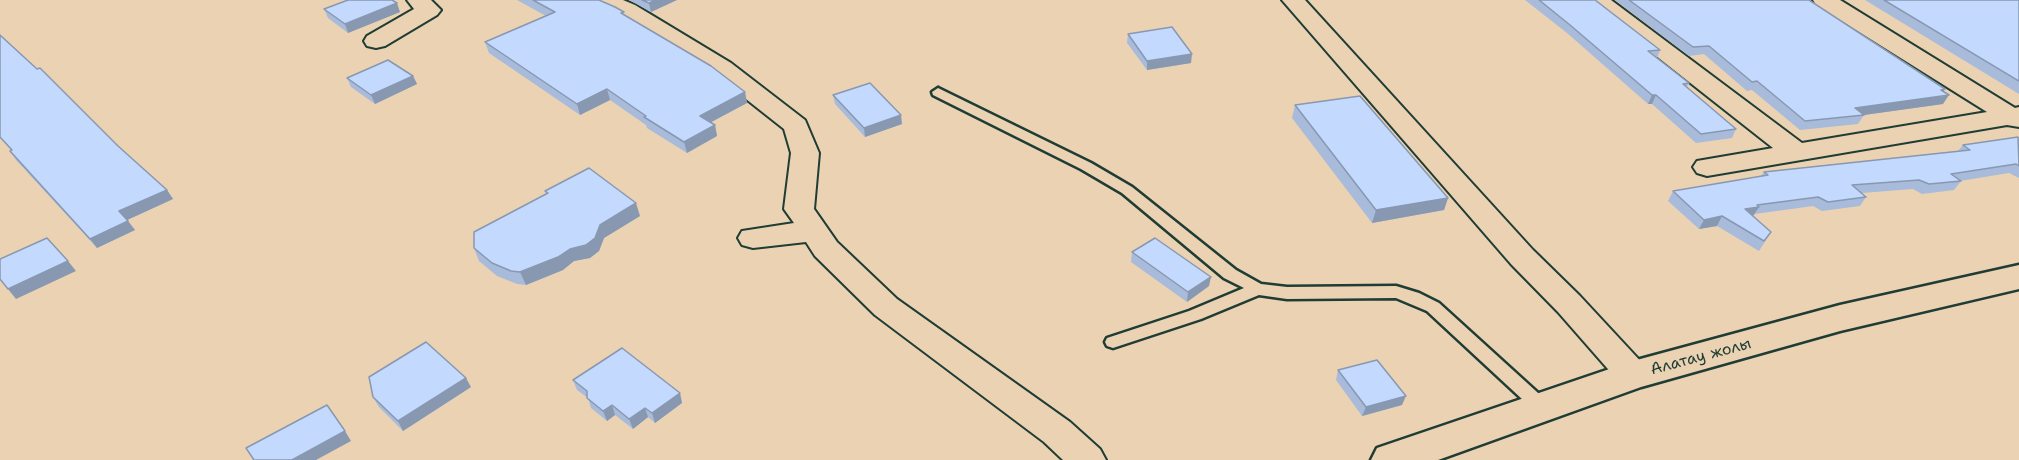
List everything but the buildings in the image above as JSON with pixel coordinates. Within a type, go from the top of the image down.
[{"type":"main road","name":"Алатау жолы","points":[[1391,460],[1633,375],[1840,318],[2019,277]]},
{"type":"street","points":[[376,41],[429,10],[417,0]]},
{"type":"street","points":[[604,0],[627,10],[722,68],[796,126],[805,153],[799,209],[826,249],[886,307],[1057,432],[1087,460]]},
{"type":"street","points":[[1293,0],[1522,257],[1569,304],[1633,375]]},
{"type":"street","points":[[1596,0],[1795,151]]},
{"type":"street","points":[[1824,0],[2016,118]]},
{"type":"street","points":[[1707,168],[1795,151],[2016,118]]},
{"type":"street","points":[[753,238],[814,231]]},
{"type":"lane","points":[[938,92],[1086,166],[1127,190],[1230,274],[1258,289],[1287,293],[1396,292],[1433,307],[1542,407]]},
{"type":"lane","points":[[1113,342],[1195,315],[1258,289]]}]
